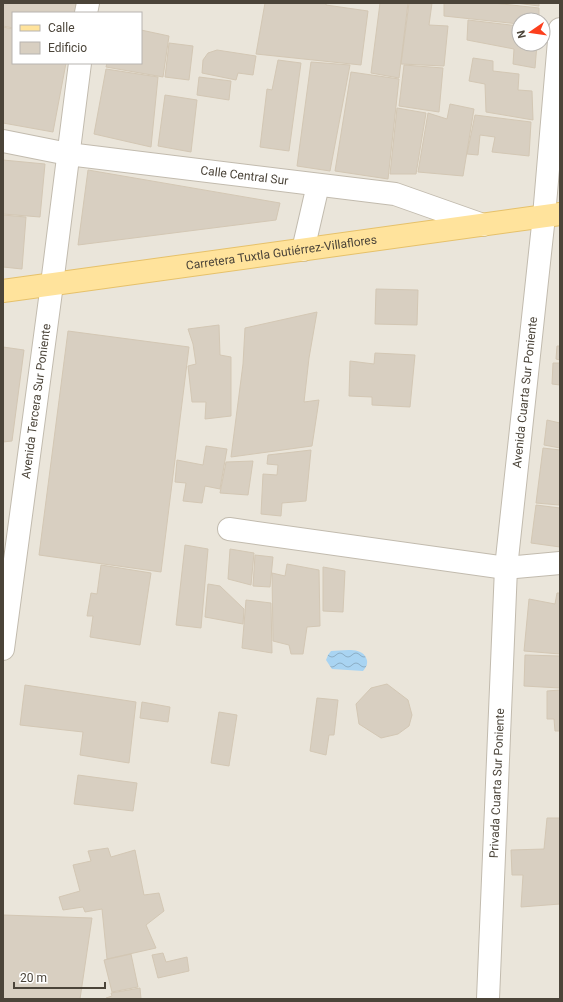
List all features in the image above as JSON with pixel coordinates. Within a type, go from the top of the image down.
[{"type":"main road","name":"Carretera Tuxtla Gutiérrez-Villaflores","points":[[3,291],[552,215]]},
{"type":"street","name":"Avenida Cuarta Sur Poniente","points":[[506,568],[552,215],[560,29]]},
{"type":"street","name":"Avenida Tercera Sur Poniente","points":[[3,649],[80,64]]},
{"type":"street","name":"Calle Central Sur","points":[[3,141],[68,154],[395,194],[482,225]]},
{"type":"street","points":[[303,250],[318,185]]},
{"type":"street","points":[[229,529],[506,568],[560,563]]},
{"type":"street","name":"Privada Cuarta Sur Poniente","points":[[488,999],[506,568]]},
{"type":"shaded area","points":[[3,3],[560,3],[560,999],[3,999]]},
{"type":"water","points":[[331,651],[359,651],[366,658],[366,666],[363,671],[332,669],[326,660]]},
{"type":"building","points":[[3,3],[76,3],[75,12],[12,12],[12,28],[3,26]]},
{"type":"building","points":[[265,3],[326,3],[326,5],[368,11],[361,65],[256,54]]},
{"type":"building","points":[[380,3],[408,3],[399,78],[371,73]]},
{"type":"building","points":[[409,3],[432,3],[429,25],[448,26],[444,66],[401,64]]},
{"type":"building","points":[[444,3],[493,3],[539,8],[539,12],[511,12],[511,23],[444,16]]},
{"type":"building","points":[[516,3],[539,3],[539,6]]},
{"type":"building","points":[[468,20],[511,25],[511,48],[467,40]]},
{"type":"building","points":[[3,27],[12,29],[12,64],[66,64],[53,132],[3,123]]},
{"type":"building","points":[[142,30],[169,36],[163,77],[106,67],[107,64],[142,64]]},
{"type":"building","points":[[169,43],[193,46],[189,80],[165,77]]},
{"type":"building","points":[[217,50],[256,56],[253,75],[238,73],[236,80],[202,73],[203,60],[208,53]]},
{"type":"building","points":[[514,52],[536,52],[535,68],[513,64]]},
{"type":"building","points":[[473,58],[493,61],[493,71],[519,74],[518,90],[532,91],[533,120],[486,112],[485,84],[469,81]]},
{"type":"building","points":[[278,60],[301,63],[289,151],[260,147],[267,89],[272,90]]},
{"type":"building","points":[[311,62],[350,65],[330,171],[297,166]]},
{"type":"building","points":[[404,65],[443,68],[439,112],[399,106]]},
{"type":"building","points":[[106,69],[158,77],[151,147],[94,134]]},
{"type":"building","points":[[351,72],[399,79],[388,179],[335,171]]},
{"type":"building","points":[[199,77],[231,81],[229,100],[197,95]]},
{"type":"building","points":[[165,95],[197,100],[191,152],[158,146]]},
{"type":"building","points":[[450,104],[474,109],[463,176],[418,172],[428,113],[447,119]]},
{"type":"building","points":[[397,108],[426,113],[416,174],[390,174]]},
{"type":"building","points":[[475,115],[531,122],[529,156],[492,152],[495,137],[480,135],[478,155],[467,154]]},
{"type":"building","points":[[3,160],[45,164],[40,217],[3,214]]},
{"type":"building","points":[[88,170],[280,203],[276,220],[78,245]]},
{"type":"building","points":[[3,215],[26,217],[22,269],[3,267]]},
{"type":"building","points":[[376,289],[418,290],[417,325],[375,324]]},
{"type":"building","points":[[317,312],[309,358],[304,402],[319,400],[312,446],[231,457],[243,364],[245,328]]},
{"type":"building","points":[[219,325],[220,355],[231,357],[231,416],[205,419],[206,402],[192,402],[188,366],[196,364],[193,344],[188,329]]},
{"type":"building","points":[[68,331],[189,347],[161,572],[39,555]]},
{"type":"building","points":[[557,346],[560,346],[560,360],[556,359]]},
{"type":"building","points":[[3,347],[24,350],[12,441],[3,442]]},
{"type":"building","points":[[375,353],[415,355],[410,407],[372,405],[372,397],[349,396],[350,361],[374,364]]},
{"type":"building","points":[[553,363],[560,363],[560,385],[552,384]]},
{"type":"building","points":[[547,420],[560,423],[560,448],[544,445]]},
{"type":"building","points":[[206,446],[227,449],[220,489],[205,486],[202,503],[183,501],[186,483],[175,482],[177,460],[203,465]]},
{"type":"building","points":[[543,448],[560,450],[559,505],[536,503]]},
{"type":"building","points":[[311,450],[306,501],[282,503],[281,516],[261,514],[263,474],[277,475],[278,465],[267,464],[268,455]]},
{"type":"building","points":[[253,461],[248,495],[220,493],[226,462]]},
{"type":"building","points":[[536,505],[560,508],[560,547],[531,543]]},
{"type":"building","points":[[185,545],[208,549],[201,628],[176,625]]},
{"type":"building","points":[[230,549],[254,553],[251,585],[228,579]]},
{"type":"building","points":[[255,555],[273,557],[270,587],[253,586]]},
{"type":"building","points":[[287,564],[319,570],[320,626],[307,627],[303,654],[291,654],[289,645],[273,641],[272,573],[285,576]]},
{"type":"building","points":[[101,565],[151,573],[140,645],[90,637],[93,616],[87,616],[91,593],[97,594]]},
{"type":"building","points":[[323,567],[345,571],[343,612],[323,611]]},
{"type":"building","points":[[208,584],[220,586],[244,609],[243,624],[205,617]]},
{"type":"building","points":[[557,593],[560,593],[560,654],[524,651],[529,599],[555,604]]},
{"type":"building","points":[[246,600],[271,603],[272,653],[242,648]]},
{"type":"building","points":[[525,655],[560,656],[560,688],[524,686]]},
{"type":"building","points":[[387,684],[408,700],[412,715],[409,726],[398,734],[381,738],[359,724],[356,704],[371,688]]},
{"type":"building","points":[[25,685],[136,702],[129,763],[80,755],[83,732],[20,725]]},
{"type":"building","points":[[560,690],[560,731],[555,731],[554,719],[547,719],[547,691]]},
{"type":"building","points":[[317,698],[338,700],[334,735],[329,735],[326,755],[310,751]]},
{"type":"building","points":[[142,702],[170,707],[168,722],[140,718]]},
{"type":"building","points":[[219,712],[237,715],[229,766],[211,763]]},
{"type":"building","points":[[78,775],[137,783],[133,811],[74,804]]},
{"type":"building","points":[[547,818],[560,818],[560,904],[521,907],[523,875],[512,875],[511,850],[544,849]]},
{"type":"building","points":[[108,848],[111,857],[135,850],[144,895],[159,893],[164,911],[146,925],[156,948],[107,959],[102,909],[85,912],[83,907],[63,910],[59,897],[80,891],[73,865],[91,861],[88,851]]},
{"type":"building","points":[[3,915],[92,918],[80,999],[3,999]]},
{"type":"building","points":[[163,953],[166,962],[187,957],[189,971],[158,978],[152,955]]},
{"type":"building","points":[[131,954],[138,987],[112,992],[104,960]]},
{"type":"building","points":[[140,988],[141,999],[106,999],[112,996],[111,993]]}]
